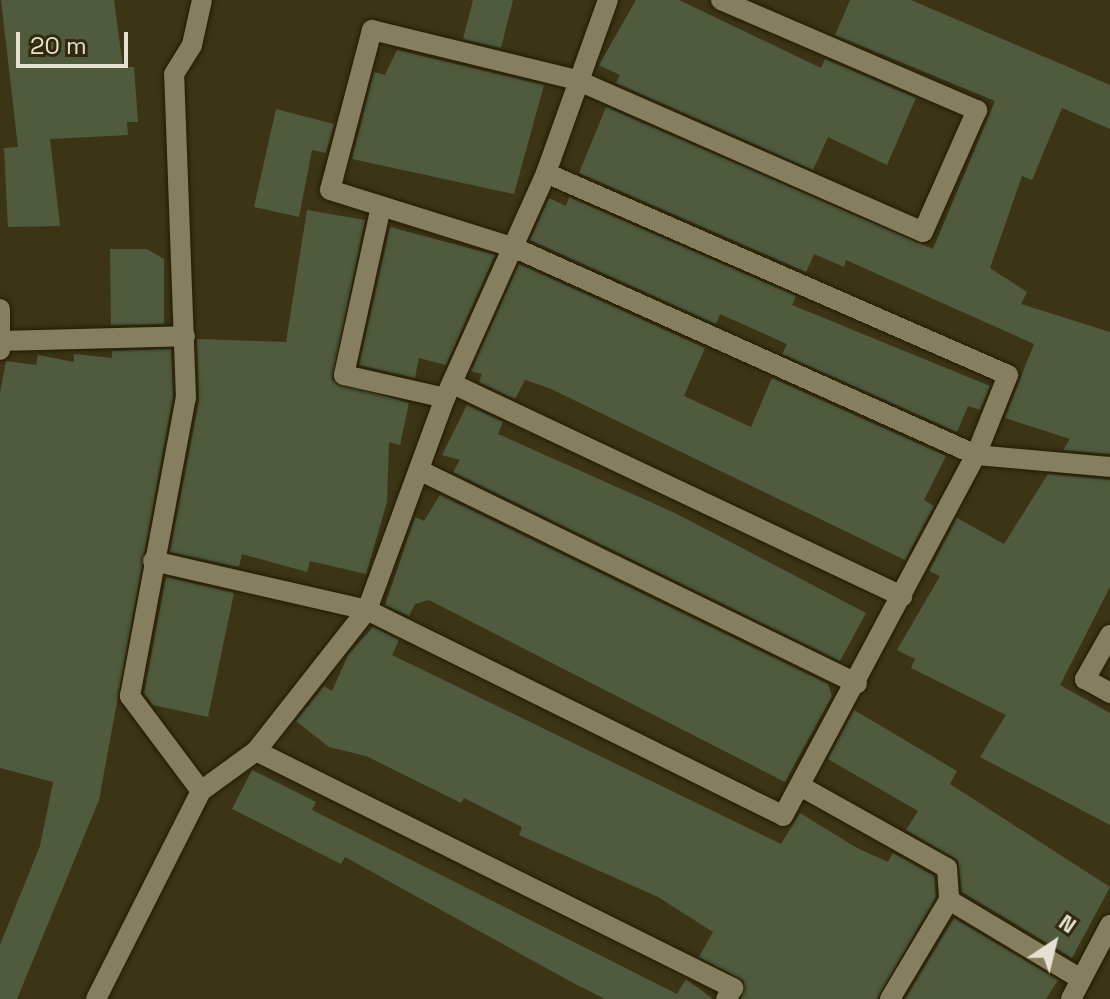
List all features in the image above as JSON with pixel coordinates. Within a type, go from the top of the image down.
[{"type":"street","points":[[201,791],[130,696],[186,398],[174,74],[192,45],[202,0]]},
{"type":"street","points":[[96,999],[201,791],[256,751],[367,610],[449,391],[546,173],[608,0]]},
{"type":"street","points":[[721,0],[977,110],[923,232],[577,80],[372,30],[330,190],[380,211],[515,248],[976,455],[1110,467]]},
{"type":"street","points":[[153,561],[367,610],[783,816],[802,787],[976,455],[1008,375],[546,173]]},
{"type":"street","points":[[380,211],[344,375],[449,391],[902,596]]},
{"type":"street","points":[[0,309],[1,344],[185,336]]},
{"type":"street","points":[[421,471],[857,684]]},
{"type":"street","points":[[1110,635],[1085,679],[1110,693]]},
{"type":"street","points":[[256,751],[733,988],[726,999]]},
{"type":"street","points":[[802,787],[947,868],[949,900],[890,999]]},
{"type":"street","points":[[949,900],[1081,979]]},
{"type":"street","points":[[1071,999],[1110,925]]},
{"type":"building","points":[[1,0],[114,0],[123,67],[134,67],[138,122],[127,122],[128,135],[50,139],[60,226],[8,227],[4,148],[18,147]]},
{"type":"building","points":[[473,0],[513,0],[501,48],[463,39]]},
{"type":"building","points":[[636,0],[679,0],[821,68],[825,59],[916,98],[887,165],[828,137],[813,170],[616,83],[620,75],[599,65]]},
{"type":"building","points":[[850,0],[911,0],[1110,85],[1110,129],[1062,108],[1032,180],[1022,176],[990,268],[1027,292],[1021,304],[1110,332],[1110,454],[1063,450],[1070,439],[1005,418],[1034,344],[846,260],[844,267],[814,254],[806,272],[579,173],[606,107],[933,249],[995,101],[835,35]]},
{"type":"building","points":[[397,50],[544,85],[514,194],[352,159],[374,72],[385,75]]},
{"type":"building","points":[[276,109],[334,124],[326,153],[312,150],[299,217],[254,207]]},
{"type":"building","points":[[569,197],[796,296],[792,305],[990,386],[980,410],[968,406],[957,432],[782,354],[787,344],[720,314],[716,324],[530,240],[549,198],[566,206]]},
{"type":"building","points":[[307,210],[365,220],[332,380],[409,403],[400,445],[389,442],[387,502],[366,574],[310,561],[307,572],[242,554],[239,567],[170,552],[199,400],[197,339],[286,342]]},
{"type":"building","points":[[390,227],[495,255],[446,365],[419,358],[415,378],[359,365]]},
{"type":"building","points":[[110,249],[147,249],[164,259],[164,324],[111,325]]},
{"type":"building","points":[[519,264],[705,348],[684,396],[751,427],[772,378],[946,456],[924,500],[934,506],[905,560],[549,388],[525,380],[515,399],[479,382],[482,374],[471,371]]},
{"type":"building","points":[[171,349],[173,397],[99,800],[17,999],[0,999],[0,945],[40,846],[53,782],[0,768],[0,393],[6,361],[36,365],[38,355],[74,362],[74,354],[112,358],[112,351]]},
{"type":"building","points":[[467,405],[503,422],[498,434],[675,513],[866,613],[840,661],[453,472],[460,460],[442,455]]},
{"type":"building","points":[[1048,474],[1110,480],[1110,587],[1060,685],[1110,713],[1110,825],[980,757],[1006,715],[911,668],[915,659],[897,650],[940,576],[929,571],[957,518],[1004,544]]},
{"type":"building","points":[[440,495],[828,684],[832,696],[785,782],[429,600],[415,604],[409,616],[385,605],[415,517],[424,521]]},
{"type":"building","points":[[166,577],[234,593],[208,717],[153,705],[144,693]]},
{"type":"building","points":[[373,627],[399,640],[392,655],[781,844],[800,813],[857,848],[888,862],[893,853],[934,876],[936,897],[877,999],[741,999],[744,981],[699,957],[713,932],[658,897],[519,835],[522,827],[464,798],[461,803],[366,756],[329,747],[296,721],[324,686],[332,691],[348,655]]},
{"type":"building","points":[[854,710],[957,771],[950,784],[1110,887],[1072,958],[962,892],[958,860],[906,830],[918,811],[828,759]]},
{"type":"building","points":[[252,770],[316,802],[312,810],[677,994],[686,979],[713,999],[605,999],[345,857],[341,864],[232,809]]},
{"type":"building","points":[[954,918],[1058,980],[1046,999],[905,999]]}]
